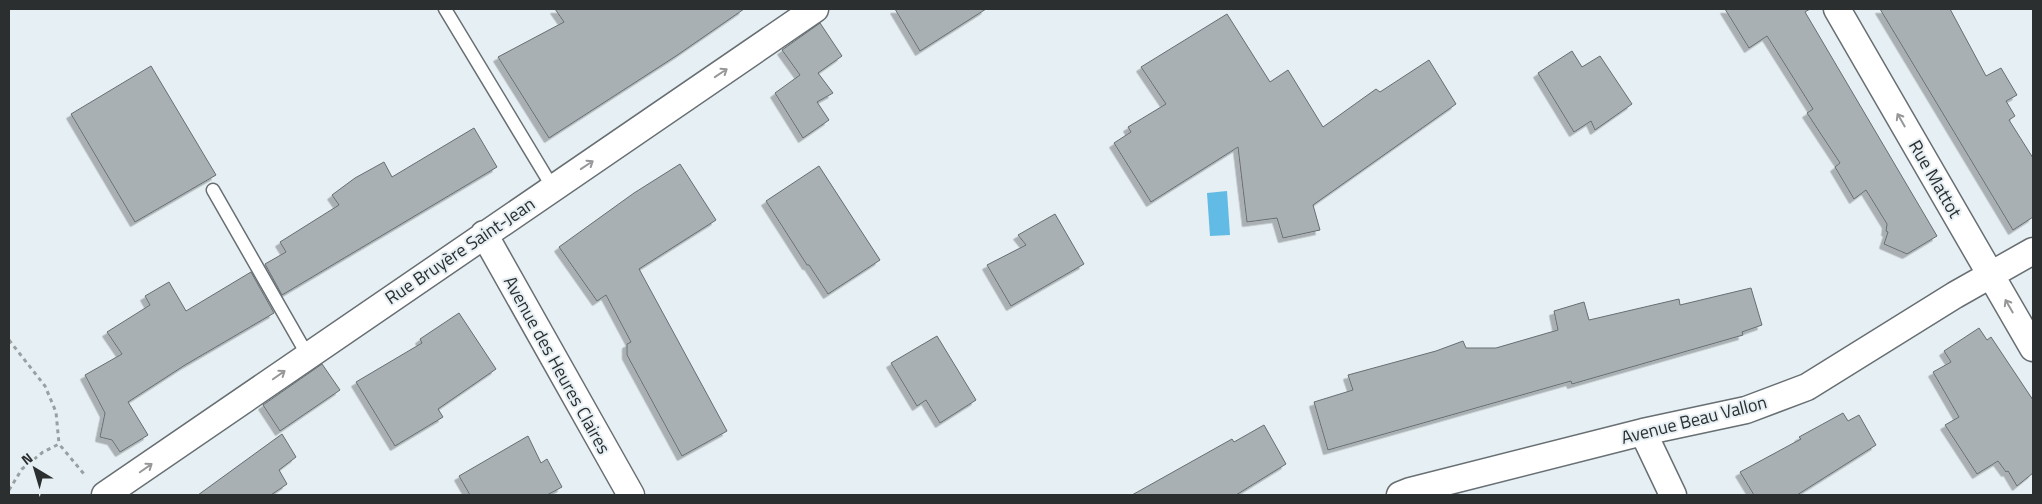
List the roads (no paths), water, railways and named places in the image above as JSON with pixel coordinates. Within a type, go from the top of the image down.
[{"type":"street","name":"Rue Bruyère Saint-Jean","points":[[97,488],[308,356],[816,9]]},
{"type":"street","name":"Rue Mattot","points":[[1837,9],[2033,348]]},
{"type":"street","name":"Avenue des Heures Claires","points":[[484,234],[631,495]]},
{"type":"street","name":"Avenue Beau Vallon","points":[[1400,495],[1643,432],[1746,410],[1807,387],[1990,274],[2033,251]]},
{"type":"street","points":[[1643,432],[1672,495]]},
{"type":"lane","points":[[445,9],[553,188]]},
{"type":"lane","points":[[213,190],[308,356]]},
{"type":"water","points":[[1227,191],[1230,235],[1210,236],[1207,193]]}]
